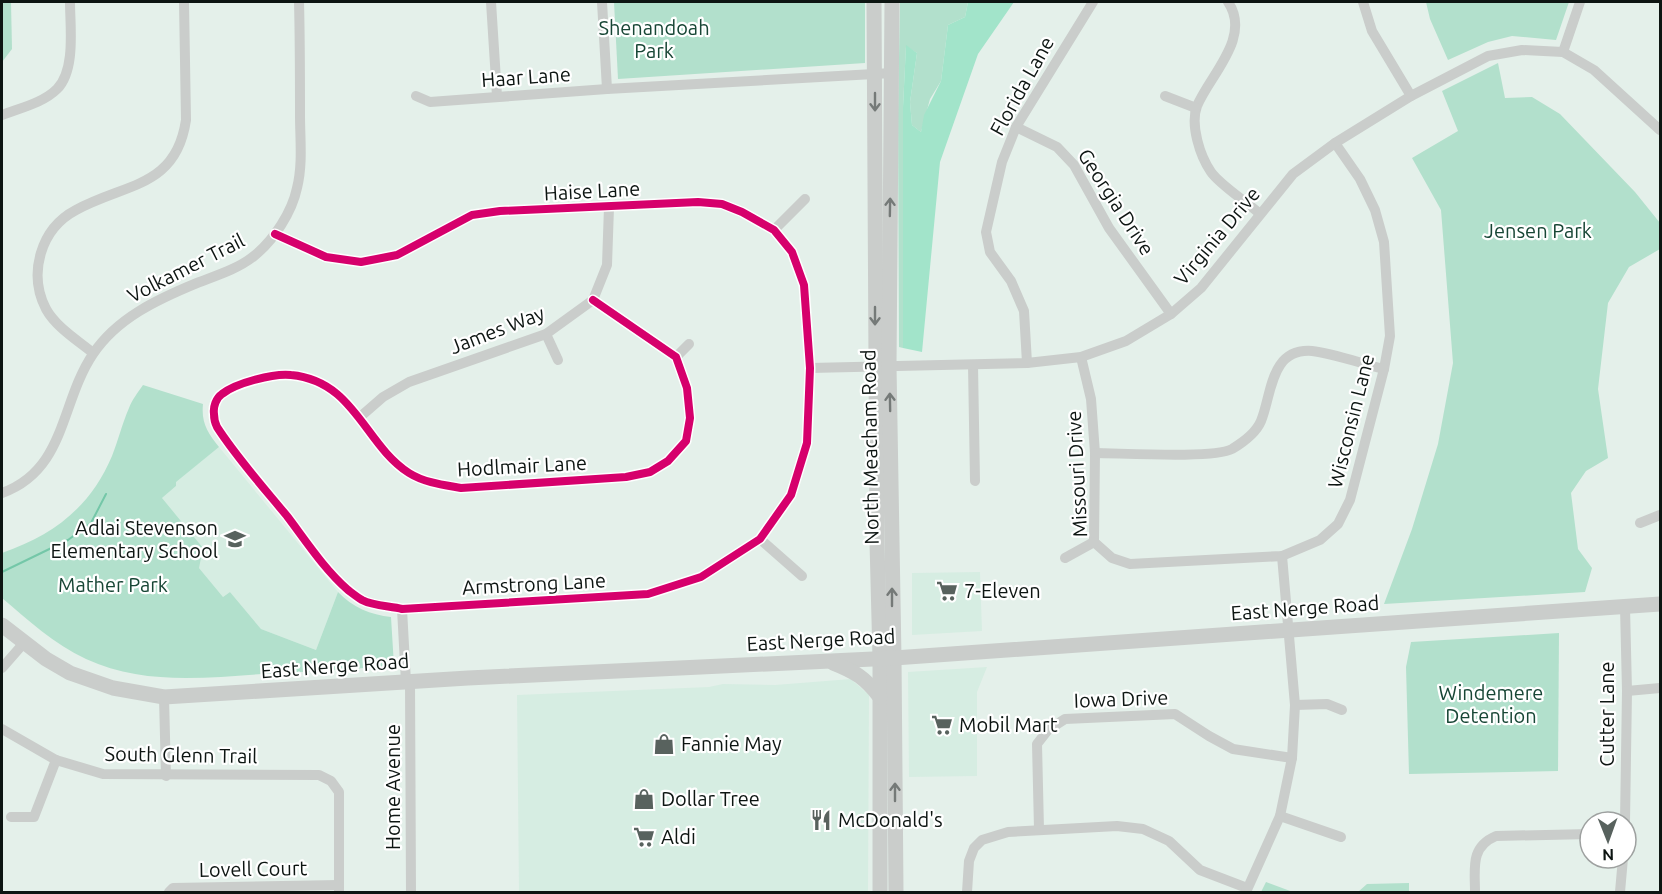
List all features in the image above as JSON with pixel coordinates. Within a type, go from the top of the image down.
[{"type":"main road","name":"North Meacham Road","points":[[874,2],[887,658],[896,892]]},
{"type":"main road","name":"North Meacham Road","points":[[882,366],[892,73],[892,2]]},
{"type":"main road","name":"East Nerge Road","points":[[2,625],[23,644],[70,673],[113,688],[164,697],[408,682],[887,658],[1660,604]]},
{"type":"main road","name":"North Meacham Road","points":[[880,892],[880,697],[887,658]]},
{"type":"main road","points":[[828,661],[858,673],[869,682],[880,697]]},
{"type":"street","points":[[2,115],[40,100],[58,88],[67,69],[70,46],[70,2]]},
{"type":"street","points":[[93,353],[62,328],[47,310],[38,288],[37,267],[43,246],[54,226],[75,210],[144,182],[161,171],[174,157],[183,139],[186,120],[184,2]]},
{"type":"street","name":"Volkamer Trail","points":[[2,493],[15,488],[35,473],[52,451],[80,378],[93,353],[114,329],[139,310],[172,293],[227,271],[254,256],[274,234],[290,209],[297,188],[301,160],[299,2]]},
{"type":"street","points":[[491,2],[497,96]]},
{"type":"street","points":[[602,2],[607,89]]},
{"type":"street","name":"Florida Lane","points":[[1027,363],[1024,312],[1011,281],[990,252],[986,232],[1002,162],[1016,127],[1093,2]]},
{"type":"street","points":[[1228,2],[1235,22],[1232,44],[1196,108],[1196,134],[1201,156],[1212,174],[1260,213]]},
{"type":"street","points":[[1362,2],[1372,31],[1410,96]]},
{"type":"street","points":[[1580,2],[1563,52],[1594,70],[1660,130]]},
{"type":"street","name":"Virginia Drive","points":[[810,368],[1027,363],[1081,357],[1126,341],[1171,314],[1201,288],[1293,174],[1335,143],[1410,96],[1488,56],[1522,50],[1563,52]]},
{"type":"street","name":"Haar Lane","points":[[416,96],[430,102],[607,89],[892,73]]},
{"type":"street","points":[[1165,96],[1196,108]]},
{"type":"street","name":"Georgia Drive","points":[[1016,127],[1057,147],[1074,165],[1109,228],[1171,314]]},
{"type":"street","name":"Wisconsin Lane","points":[[1282,556],[1320,540],[1338,524],[1350,500],[1384,369],[1390,336],[1384,242],[1375,210],[1335,143]]},
{"type":"street","points":[[774,230],[805,199]]},
{"type":"street","name":"Haise Lane","points":[[274,234],[326,257],[361,262],[397,255],[472,215],[500,211],[698,202],[722,204],[774,230],[792,252],[804,285],[810,368]]},
{"type":"street","points":[[609,207],[607,265],[593,300],[676,357],[689,344]]},
{"type":"street","name":"James Way","points":[[360,417],[383,397],[409,381],[546,334],[593,300]]},
{"type":"street","points":[[546,334],[558,360]]},
{"type":"street","points":[[1095,453],[1210,454],[1230,450],[1248,438],[1260,423],[1275,371],[1292,354],[1312,351],[1384,369]]},
{"type":"street","name":"Hodlmair Lane","points":[[214,407],[222,394],[251,381],[272,375],[309,378],[336,391],[360,417],[388,454],[410,474],[435,484],[462,488],[626,477],[650,472],[668,461],[686,441],[690,418],[687,388],[676,357]]},
{"type":"street","name":"Missouri Drive","points":[[1081,357],[1091,399],[1095,453],[1094,542],[1112,558],[1130,564],[1282,556]]},
{"type":"street","points":[[973,365],[975,481]]},
{"type":"street","name":"Armstrong Lane","points":[[214,407],[216,424],[237,454],[319,558],[347,589],[364,602],[402,609],[648,594],[701,577],[760,539],[791,495],[807,443],[810,368]]},
{"type":"street","points":[[1640,523],[1660,515]]},
{"type":"street","points":[[760,539],[802,576]]},
{"type":"street","points":[[1065,558],[1094,542]]},
{"type":"street","points":[[967,892],[969,861],[974,848],[982,840],[1008,832],[1117,826],[1143,829],[1169,841],[1200,870],[1247,890],[1280,816],[1292,758],[1295,705],[1282,556]]},
{"type":"street","name":"Cutter Lane","points":[[1624,607],[1627,691],[1625,810]]},
{"type":"street","name":"Home Avenue","points":[[402,609],[408,682],[411,892]]},
{"type":"street","points":[[2,668],[23,644]]},
{"type":"street","points":[[1627,691],[1660,688]]},
{"type":"street","points":[[164,697],[166,776]]},
{"type":"street","points":[[1295,705],[1327,704],[1342,710]]},
{"type":"street","name":"Iowa Drive","points":[[1039,829],[1037,744],[1048,729],[1065,719],[1175,714],[1233,749],[1292,758]]},
{"type":"street","name":"South Glenn Trail","points":[[2,729],[56,760],[103,774],[320,775],[331,781],[339,792],[339,889]]},
{"type":"street","points":[[11,817],[34,817],[56,760]]},
{"type":"street","points":[[1280,816],[1341,837]]},
{"type":"street","points":[[1475,892],[1477,852],[1488,840],[1496,836],[1578,834]]},
{"type":"street","points":[[1620,892],[1622,870]]},
{"type":"street","name":"Lovell Court","points":[[169,892],[173,888],[339,889]]},
{"type":"shaded area","name":"Adlai Stevenson Elementary School","points":[[219,447],[338,592],[316,650],[261,629],[230,592],[223,597],[199,568],[162,498],[176,486],[175,482]]},
{"type":"shaded area","points":[[980,572],[982,631],[912,635],[912,573]]},
{"type":"shaded area","points":[[987,667],[977,692],[977,776],[909,777],[908,672]]},
{"type":"shaded area","points":[[851,679],[869,695],[868,892],[519,892],[517,695],[709,687],[723,684],[775,685]]},
{"type":"green space","points":[[2,2],[11,2],[12,49],[2,62]]},
{"type":"green space","name":"Shenandoah Park","points":[[614,2],[865,2],[865,63],[618,79]]},
{"type":"green space","points":[[900,2],[968,2],[965,17],[948,25],[941,81],[930,99],[921,132],[912,125],[910,102],[917,53],[906,46],[903,107],[903,348],[899,347]]},
{"type":"green space","points":[[968,2],[1014,2],[978,54],[940,162],[922,352],[903,348],[903,107],[906,45],[917,53],[910,102],[912,125],[921,132],[924,115],[941,81],[948,25],[965,17]]},
{"type":"green space","points":[[1426,2],[1569,2],[1556,40],[1512,36],[1488,42],[1448,60],[1430,19]]},
{"type":"green space","name":"Jensen Park","points":[[1498,63],[1505,98],[1532,97],[1560,114],[1635,192],[1660,223],[1660,249],[1629,267],[1608,303],[1598,389],[1608,458],[1586,471],[1571,493],[1578,549],[1592,568],[1585,592],[1384,604],[1412,529],[1438,444],[1453,363],[1441,210],[1412,158],[1458,131],[1442,91]]},
{"type":"green space","name":"Mather Park","points":[[143,385],[203,404],[206,427],[219,447],[176,482],[176,486],[162,498],[203,548],[199,568],[223,597],[230,592],[261,629],[316,650],[338,592],[349,602],[362,609],[391,617],[394,666],[195,678],[129,673],[107,667],[74,653],[42,631],[2,598],[2,553],[38,538],[53,528],[81,505],[93,491],[112,456],[130,405]]},
{"type":"green space","name":"Windemere Detention","points":[[1559,633],[1558,771],[1409,774],[1406,667],[1411,642]]},
{"type":"green space","points":[[1266,882],[1293,892],[1261,892]]},
{"type":"green space","points":[[1409,883],[1409,892],[1358,892],[1367,884]]},
{"type":"waterway","points":[[2,572],[68,540],[91,523],[106,494]]},
{"type":"cycle path","points":[[275,234],[326,257],[361,262],[397,255],[472,215],[500,211],[698,202],[722,204],[774,230],[792,252],[804,285],[810,368],[807,443],[791,495],[760,539],[701,577],[648,594],[402,609],[376,605],[358,598],[331,573],[233,450],[215,422],[214,408],[218,398],[236,386],[265,377],[291,375],[313,380],[330,389],[345,401],[394,461],[409,473],[448,486],[461,488],[626,477],[650,472],[668,461],[686,441],[690,418],[687,388],[676,357],[593,300]]},
{"type":"place","name":"Adlai Stevenson Elementary School","points":[[235,539]]},
{"type":"place","name":"7-Eleven","points":[[947,591]]},
{"type":"place","name":"Mobil Mart","points":[[942,725]]},
{"type":"place","name":"Fannie May","points":[[664,744]]},
{"type":"place","name":"Dollar Tree","points":[[644,799]]},
{"type":"place","name":"McDonald's","points":[[821,820]]},
{"type":"place","name":"Aldi","points":[[644,837]]}]
